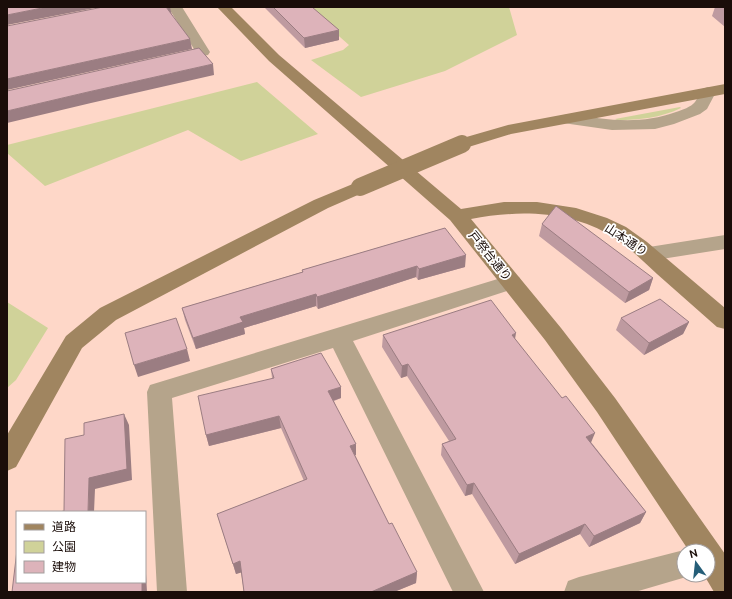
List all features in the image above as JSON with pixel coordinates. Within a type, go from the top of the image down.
[{"type":"street","points":[[158,62],[203,52],[175,7]]},
{"type":"street","name":"戸祭台通り","points":[[224,7],[280,62],[457,216],[553,334],[606,405],[694,543]]},
{"type":"street","points":[[7,459],[74,342],[108,314],[321,204],[462,144],[508,130],[570,119],[607,125],[646,125],[673,120],[700,106],[708,92],[725,89]]},
{"type":"street","name":"山本通り","points":[[457,216],[510,208],[547,209],[590,219],[612,228],[649,254],[725,321]]},
{"type":"street","points":[[649,254],[725,242]]},
{"type":"street","points":[[172,592],[159,392],[511,282]]},
{"type":"street","points":[[339,337],[469,592]]},
{"type":"street","points":[[579,592],[676,565]]},
{"type":"street","name":"戸祭台通り","points":[[716,571],[725,581]]},
{"type":"green space","points":[[306,7],[509,7],[517,35],[445,71],[361,97],[311,60],[343,50],[349,45]]},
{"type":"green space","points":[[257,82],[318,134],[241,161],[188,130],[45,186],[7,153],[7,145]]},
{"type":"green space","points":[[681,108],[650,118],[625,120],[615,119]]},
{"type":"green space","points":[[7,302],[48,328],[16,380],[7,388]]},
{"type":"building","points":[[7,7],[47,7],[7,15]]},
{"type":"building","points":[[103,7],[166,7],[190,39],[7,79],[7,26]]},
{"type":"building","points":[[273,7],[312,7],[339,30],[304,38]]},
{"type":"building","points":[[199,48],[213,64],[7,111],[7,91]]},
{"type":"building","points":[[556,206],[653,278],[629,292],[542,224]]},
{"type":"building","points":[[445,228],[466,255],[419,269],[417,266],[317,297],[316,294],[240,317],[243,322],[193,338],[182,308],[303,272],[302,270]]},
{"type":"building","points":[[660,299],[689,322],[649,343],[621,318]]},
{"type":"building","points":[[491,300],[516,333],[512,335],[562,398],[566,396],[595,433],[586,437],[646,512],[594,536],[585,524],[519,554],[474,483],[467,485],[442,444],[456,439],[408,364],[402,366],[383,335]]},
{"type":"building","points":[[176,318],[187,349],[134,365],[125,333]]},
{"type":"building","points":[[321,353],[341,387],[328,391],[356,444],[350,446],[389,524],[392,523],[417,572],[371,592],[244,592],[240,561],[233,564],[217,514],[307,479],[279,416],[206,435],[198,396],[274,378],[271,369]]},
{"type":"building","points":[[124,414],[127,469],[89,478],[88,511],[64,511],[65,439],[84,435],[84,423]]},
{"type":"building","points":[[16,558],[16,583],[142,583],[142,592],[12,592]]}]
